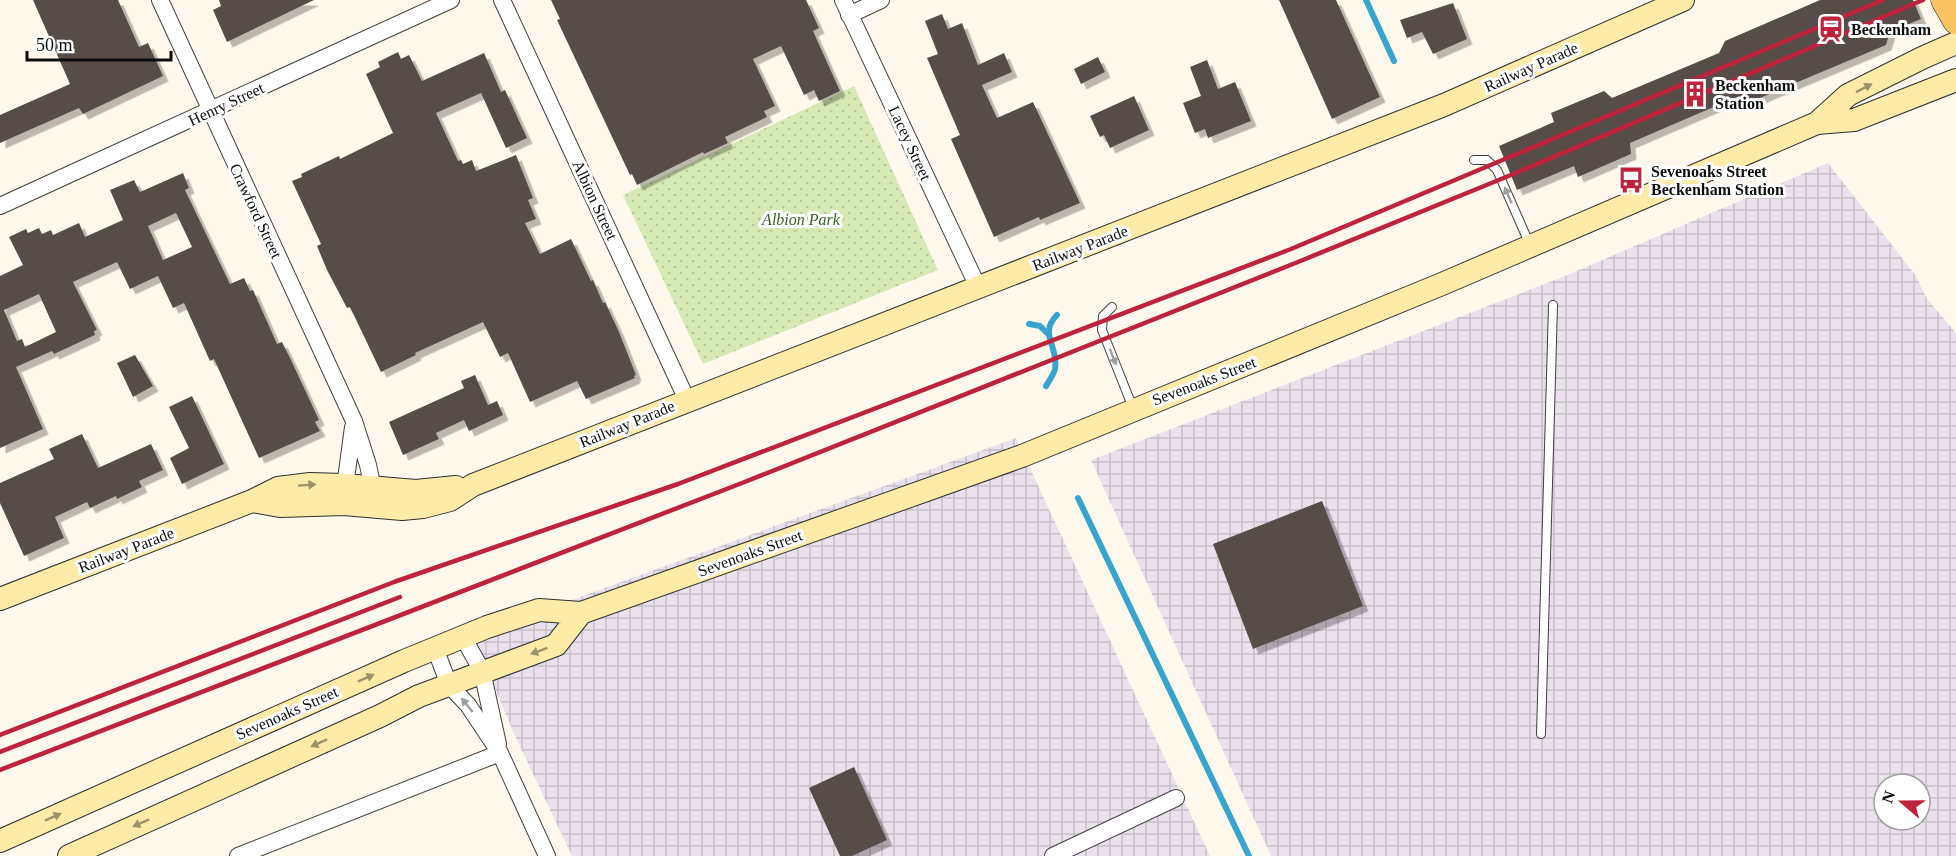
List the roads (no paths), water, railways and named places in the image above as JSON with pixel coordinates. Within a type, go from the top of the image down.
[{"type":"main road","name":"Railway Parade","points":[[0,599],[252,501],[278,488],[310,484],[344,494],[375,497],[473,485],[1444,105],[1683,0]]},
{"type":"main road","points":[[1944,0],[1956,21]]},
{"type":"main road","name":"Sevenoaks Street","points":[[1817,123],[1848,95],[1922,58],[1956,44]]},
{"type":"main road","name":"Sevenoaks Street","points":[[0,841],[463,637],[539,610],[581,613],[1022,456],[1420,294],[1817,123],[1854,120],[1956,80]]},
{"type":"main road","points":[[69,856],[380,716],[419,696],[556,645],[581,613]]},
{"type":"street","name":"Crawford Street","points":[[160,0],[354,421],[375,497]]},
{"type":"street","name":"Henry Street","points":[[0,206],[451,0]]},
{"type":"street","name":"Albion Street","points":[[502,0],[687,400]]},
{"type":"street","points":[[846,8],[881,0]]},
{"type":"street","name":"Lacey Street","points":[[846,8],[978,287]]},
{"type":"street","points":[[344,494],[354,421]]},
{"type":"street","points":[[463,637],[482,671],[500,753]]},
{"type":"street","points":[[435,648],[449,685],[468,705],[500,753],[547,856]]},
{"type":"street","points":[[238,856],[500,753]]},
{"type":"street","points":[[1053,856],[1176,798]]},
{"type":"lane","points":[[1474,160],[1487,160],[1497,170],[1530,245]]},
{"type":"lane","points":[[1541,734],[1553,305]]},
{"type":"lane","points":[[1112,307],[1103,316],[1102,330],[1133,409]]},
{"type":"waterway","points":[[1366,0],[1394,61]]},
{"type":"waterway","points":[[1046,386],[1055,369],[1049,328],[1057,315]]},
{"type":"waterway","points":[[1029,324],[1040,326],[1047,333]]},
{"type":"waterway","points":[[1078,498],[1249,856]]},
{"type":"railway","points":[[0,735],[394,582],[678,484],[1291,249],[1883,0]]},
{"type":"railway","points":[[0,770],[742,483],[1298,262],[1511,175],[1923,0]]},
{"type":"railway","points":[[0,752],[400,597]]},
{"type":"place","name":"Beckenham","points":[[1831,29]]},
{"type":"place","name":"Beckenham Station","points":[[1695,94]]},
{"type":"place","name":"Sevenoaks Street Beckenham Station","points":[[1631,180]]},
{"type":"park label","name":"Albion Park","points":[[801,219]]}]
